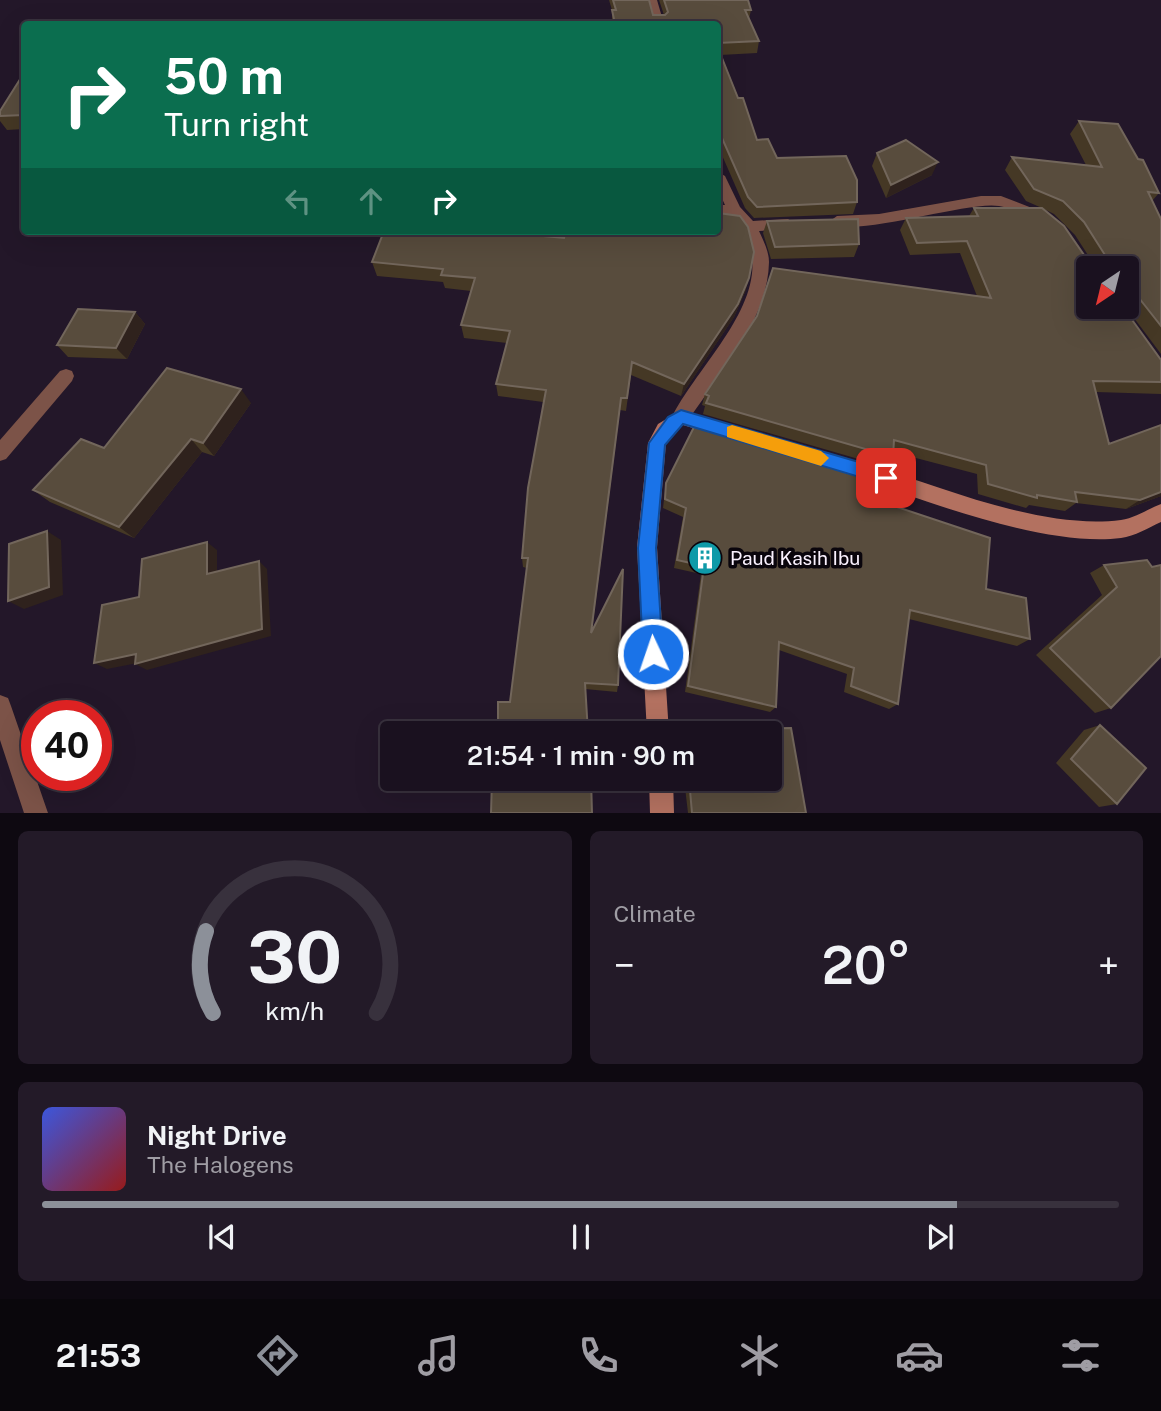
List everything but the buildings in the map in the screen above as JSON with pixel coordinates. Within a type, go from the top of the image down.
[{"type":"street","points":[[652,0],[658,21]]},
{"type":"street","points":[[657,721],[647,548],[657,443],[664,429],[681,417],[755,295],[761,263],[750,226],[734,210],[721,182]]},
{"type":"street","points":[[827,222],[879,219],[982,201],[1001,201],[1026,208],[1055,225]]},
{"type":"street","points":[[721,210],[734,210]]},
{"type":"street","points":[[750,226],[801,223]]},
{"type":"street","points":[[0,453],[66,376]]},
{"type":"street","points":[[681,417],[734,433]]},
{"type":"street","points":[[853,468],[1039,523],[1086,529],[1123,529],[1161,513]]},
{"type":"street","points":[[0,706],[36,813]]},
{"type":"street","points":[[661,791],[663,813]]},
{"type":"slow traffic","points":[[732,432],[821,458]]},
{"type":"place","name":"Paud Kasih Ibu","points":[[705,558]]},
{"type":"route","points":[[653,654],[647,548],[657,443],[664,429],[673,422],[681,417],[886,478]]}]
